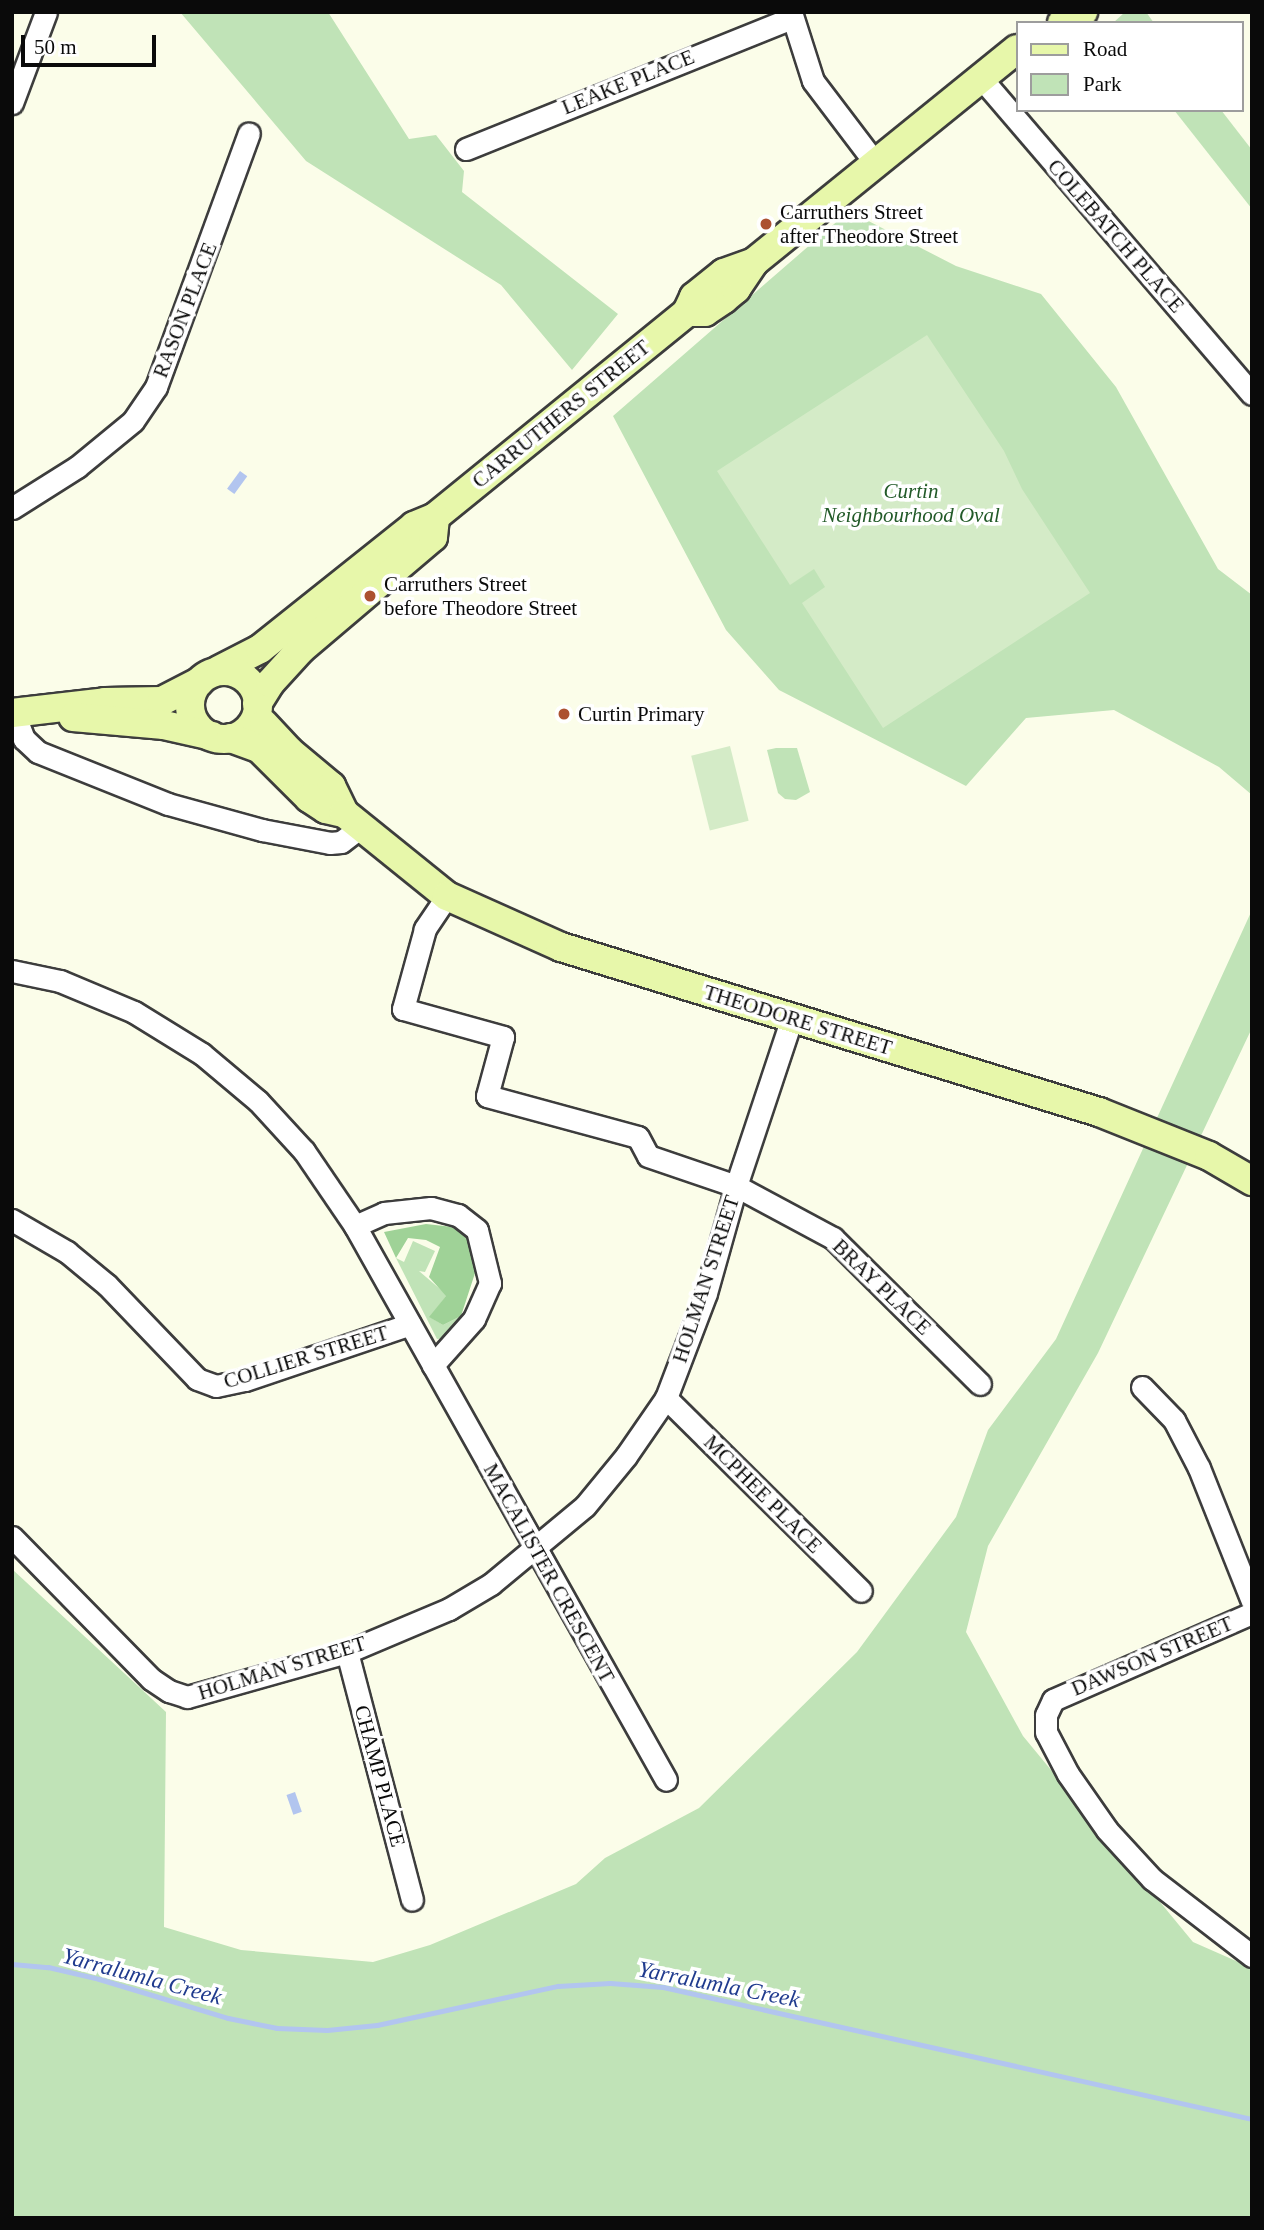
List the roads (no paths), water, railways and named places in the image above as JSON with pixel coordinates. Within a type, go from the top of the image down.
[{"type":"main road","points":[[1066,21],[1083,12]]},
{"type":"main road","name":"CARRUTHERS STREET","points":[[209,676],[260,649],[414,526],[435,517],[687,312],[705,312],[724,299],[736,289],[754,262],[1016,50]]},
{"type":"main road","name":"CARRUTHERS STREET","points":[[257,707],[270,683],[301,649],[433,537],[435,517]]},
{"type":"main road","points":[[20,713],[105,702],[162,701],[209,676],[234,672],[254,688],[257,707],[248,728],[222,737],[199,729],[191,715],[191,699],[209,676]]},
{"type":"main road","name":"THEODORE STREET","points":[[257,707],[274,736],[331,786],[352,820]]},
{"type":"main road","name":"THEODORE STREET","points":[[20,713],[155,724],[222,737],[259,748],[309,798],[352,820],[447,896],[561,947],[1099,1112],[1209,1156],[1252,1181]]},
{"type":"street","points":[[12,103],[46,12]]},
{"type":"street","points":[[791,15],[813,81],[876,163]]},
{"type":"street","name":"LEAKE PLACE","points":[[466,149],[791,15]]},
{"type":"street","name":"COLEBATCH PLACE","points":[[981,78],[1252,394]]},
{"type":"street","name":"RASON PLACE","points":[[12,508],[77,467],[133,421],[156,387],[249,133]]},
{"type":"street","points":[[20,713],[24,739],[38,752],[168,804],[262,830],[330,843],[341,842],[352,820]]},
{"type":"street","name":"BRAY PLACE","points":[[447,896],[425,929],[403,1009],[503,1037],[487,1096],[638,1137],[648,1156],[736,1186],[834,1238],[980,1384]]},
{"type":"street","name":"MACALISTER CRESCENT","points":[[12,971],[60,981],[134,1012],[202,1054],[258,1101],[304,1151],[355,1226],[666,1780]]},
{"type":"street","name":"HOLMAN STREET","points":[[12,1536],[151,1679],[169,1691],[187,1697],[347,1652],[449,1609],[491,1584],[585,1506],[626,1456],[666,1398],[706,1293],[736,1186],[792,1018]]},
{"type":"street","points":[[355,1226],[384,1213],[431,1208],[458,1214],[477,1230],[490,1283],[474,1319],[433,1365]]},
{"type":"street","name":"COLLIER STREET","points":[[12,1220],[67,1252],[107,1285],[197,1379],[215,1386],[245,1380],[410,1324]]},
{"type":"street","points":[[1142,1387],[1174,1420],[1199,1468],[1252,1601]]},
{"type":"street","name":"MCPHEE PLACE","points":[[666,1398],[861,1591]]},
{"type":"street","name":"DAWSON STREET","points":[[1252,1613],[1053,1700],[1046,1715],[1046,1732],[1068,1774],[1107,1830],[1152,1879],[1252,1956]]},
{"type":"street","name":"CHAMP PLACE","points":[[347,1652],[412,1900]]},
{"type":"water","points":[[240,471],[247,476],[234,494],[227,489]]},
{"type":"water","points":[[295,1792],[302,1812],[293,1815],[286,1795]]},
{"type":"waterway","name":"Yarralumla Creek","points":[[12,1964],[48,1967],[99,1979],[228,2018],[277,2028],[327,2030],[377,2025],[558,1986],[610,1983],[663,1987],[1252,2119]]},
{"type":"place","name":"Carruthers Street after Theodore Street","points":[[766,224]]},
{"type":"place","name":"Carruthers Street before Theodore Street","points":[[370,596]]},
{"type":"place","name":"Curtin Primary","points":[[564,714]]},
{"type":"park label","name":"Curtin Neighbourhood Oval","points":[[911,503]]}]
